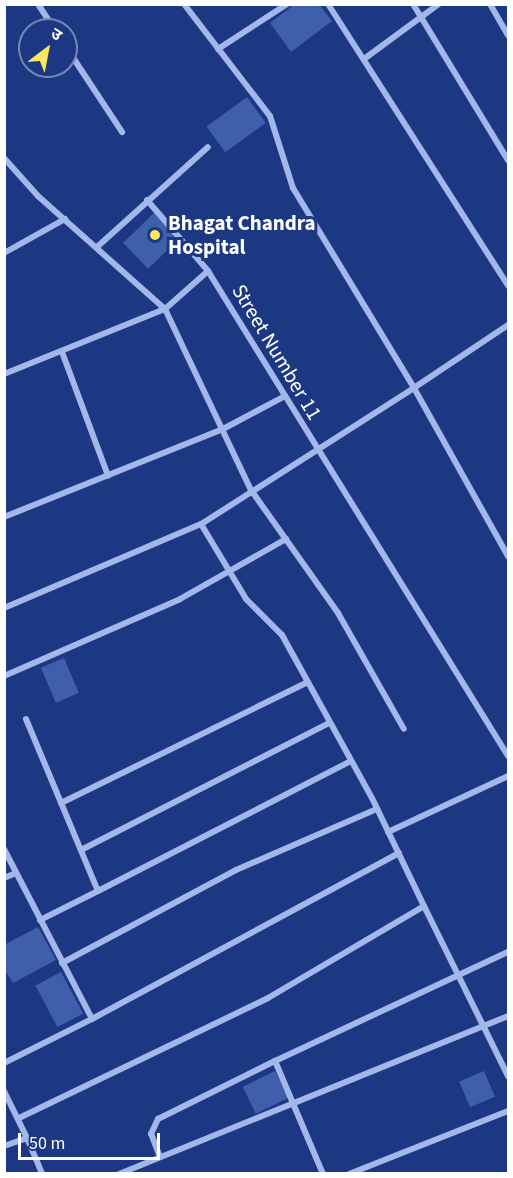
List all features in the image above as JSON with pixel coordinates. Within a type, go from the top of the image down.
[{"type":"street","points":[[38,4],[47,18]]},
{"type":"street","points":[[184,4],[270,116],[293,188],[414,388],[508,556]]},
{"type":"street","points":[[218,49],[287,4]]},
{"type":"street","points":[[328,4],[508,286]]},
{"type":"street","points":[[413,4],[508,159]]},
{"type":"street","points":[[364,59],[439,4]]},
{"type":"street","points":[[490,4],[508,35]]},
{"type":"street","points":[[78,65],[123,132]]},
{"type":"street","points":[[97,247],[208,147]]},
{"type":"street","points":[[4,158],[64,219],[165,309],[251,490],[338,614],[404,729]]},
{"type":"street","name":"Street Number 11","points":[[147,200],[208,270],[316,450],[508,756]]},
{"type":"street","points":[[4,253],[64,219]]},
{"type":"street","points":[[4,374],[165,309],[208,270]]},
{"type":"street","points":[[4,608],[201,524],[508,325]]},
{"type":"street","points":[[62,352],[108,476]]},
{"type":"street","points":[[4,517],[222,429],[285,396]]},
{"type":"street","points":[[201,524],[255,609],[282,634],[377,809],[508,1076]]},
{"type":"street","points":[[4,676],[231,574],[286,539]]},
{"type":"street","points":[[61,803],[308,682]]},
{"type":"street","points":[[26,719],[98,891]]},
{"type":"street","points":[[81,850],[329,723]]},
{"type":"street","points":[[40,920],[351,761]]},
{"type":"street","points":[[388,832],[508,776]]},
{"type":"street","points":[[62,963],[236,870],[377,809]]},
{"type":"street","points":[[4,849],[92,1019]]},
{"type":"street","points":[[4,1063],[92,1019],[399,853]]},
{"type":"street","points":[[4,878],[16,873]]},
{"type":"street","points":[[19,1119],[268,998],[424,906]]},
{"type":"street","points":[[160,1157],[151,1134],[158,1119],[275,1061],[508,952]]},
{"type":"street","points":[[119,1173],[508,1016]]},
{"type":"street","points":[[275,1061],[323,1173]]},
{"type":"street","points":[[4,1091],[19,1119],[42,1173]]},
{"type":"street","points":[[349,1173],[508,1111]]},
{"type":"street","points":[[4,1146],[27,1138]]},
{"type":"building","points":[[295,4],[319,4],[332,21],[291,52],[270,23]]},
{"type":"building","points":[[247,97],[266,123],[225,152],[207,126]]},
{"type":"building","points":[[154,213],[179,239],[148,269],[123,243]]},
{"type":"building","points":[[64,658],[79,693],[56,703],[41,668]]},
{"type":"building","points":[[38,927],[56,960],[13,983],[4,969],[4,945]]},
{"type":"building","points":[[61,972],[83,1013],[57,1027],[35,986]]},
{"type":"building","points":[[275,1071],[288,1098],[256,1114],[243,1087]]},
{"type":"building","points":[[484,1071],[495,1097],[470,1107],[459,1082]]},
{"type":"place","name":"Bhagat Chandra Hospital","points":[[155,235]]}]
